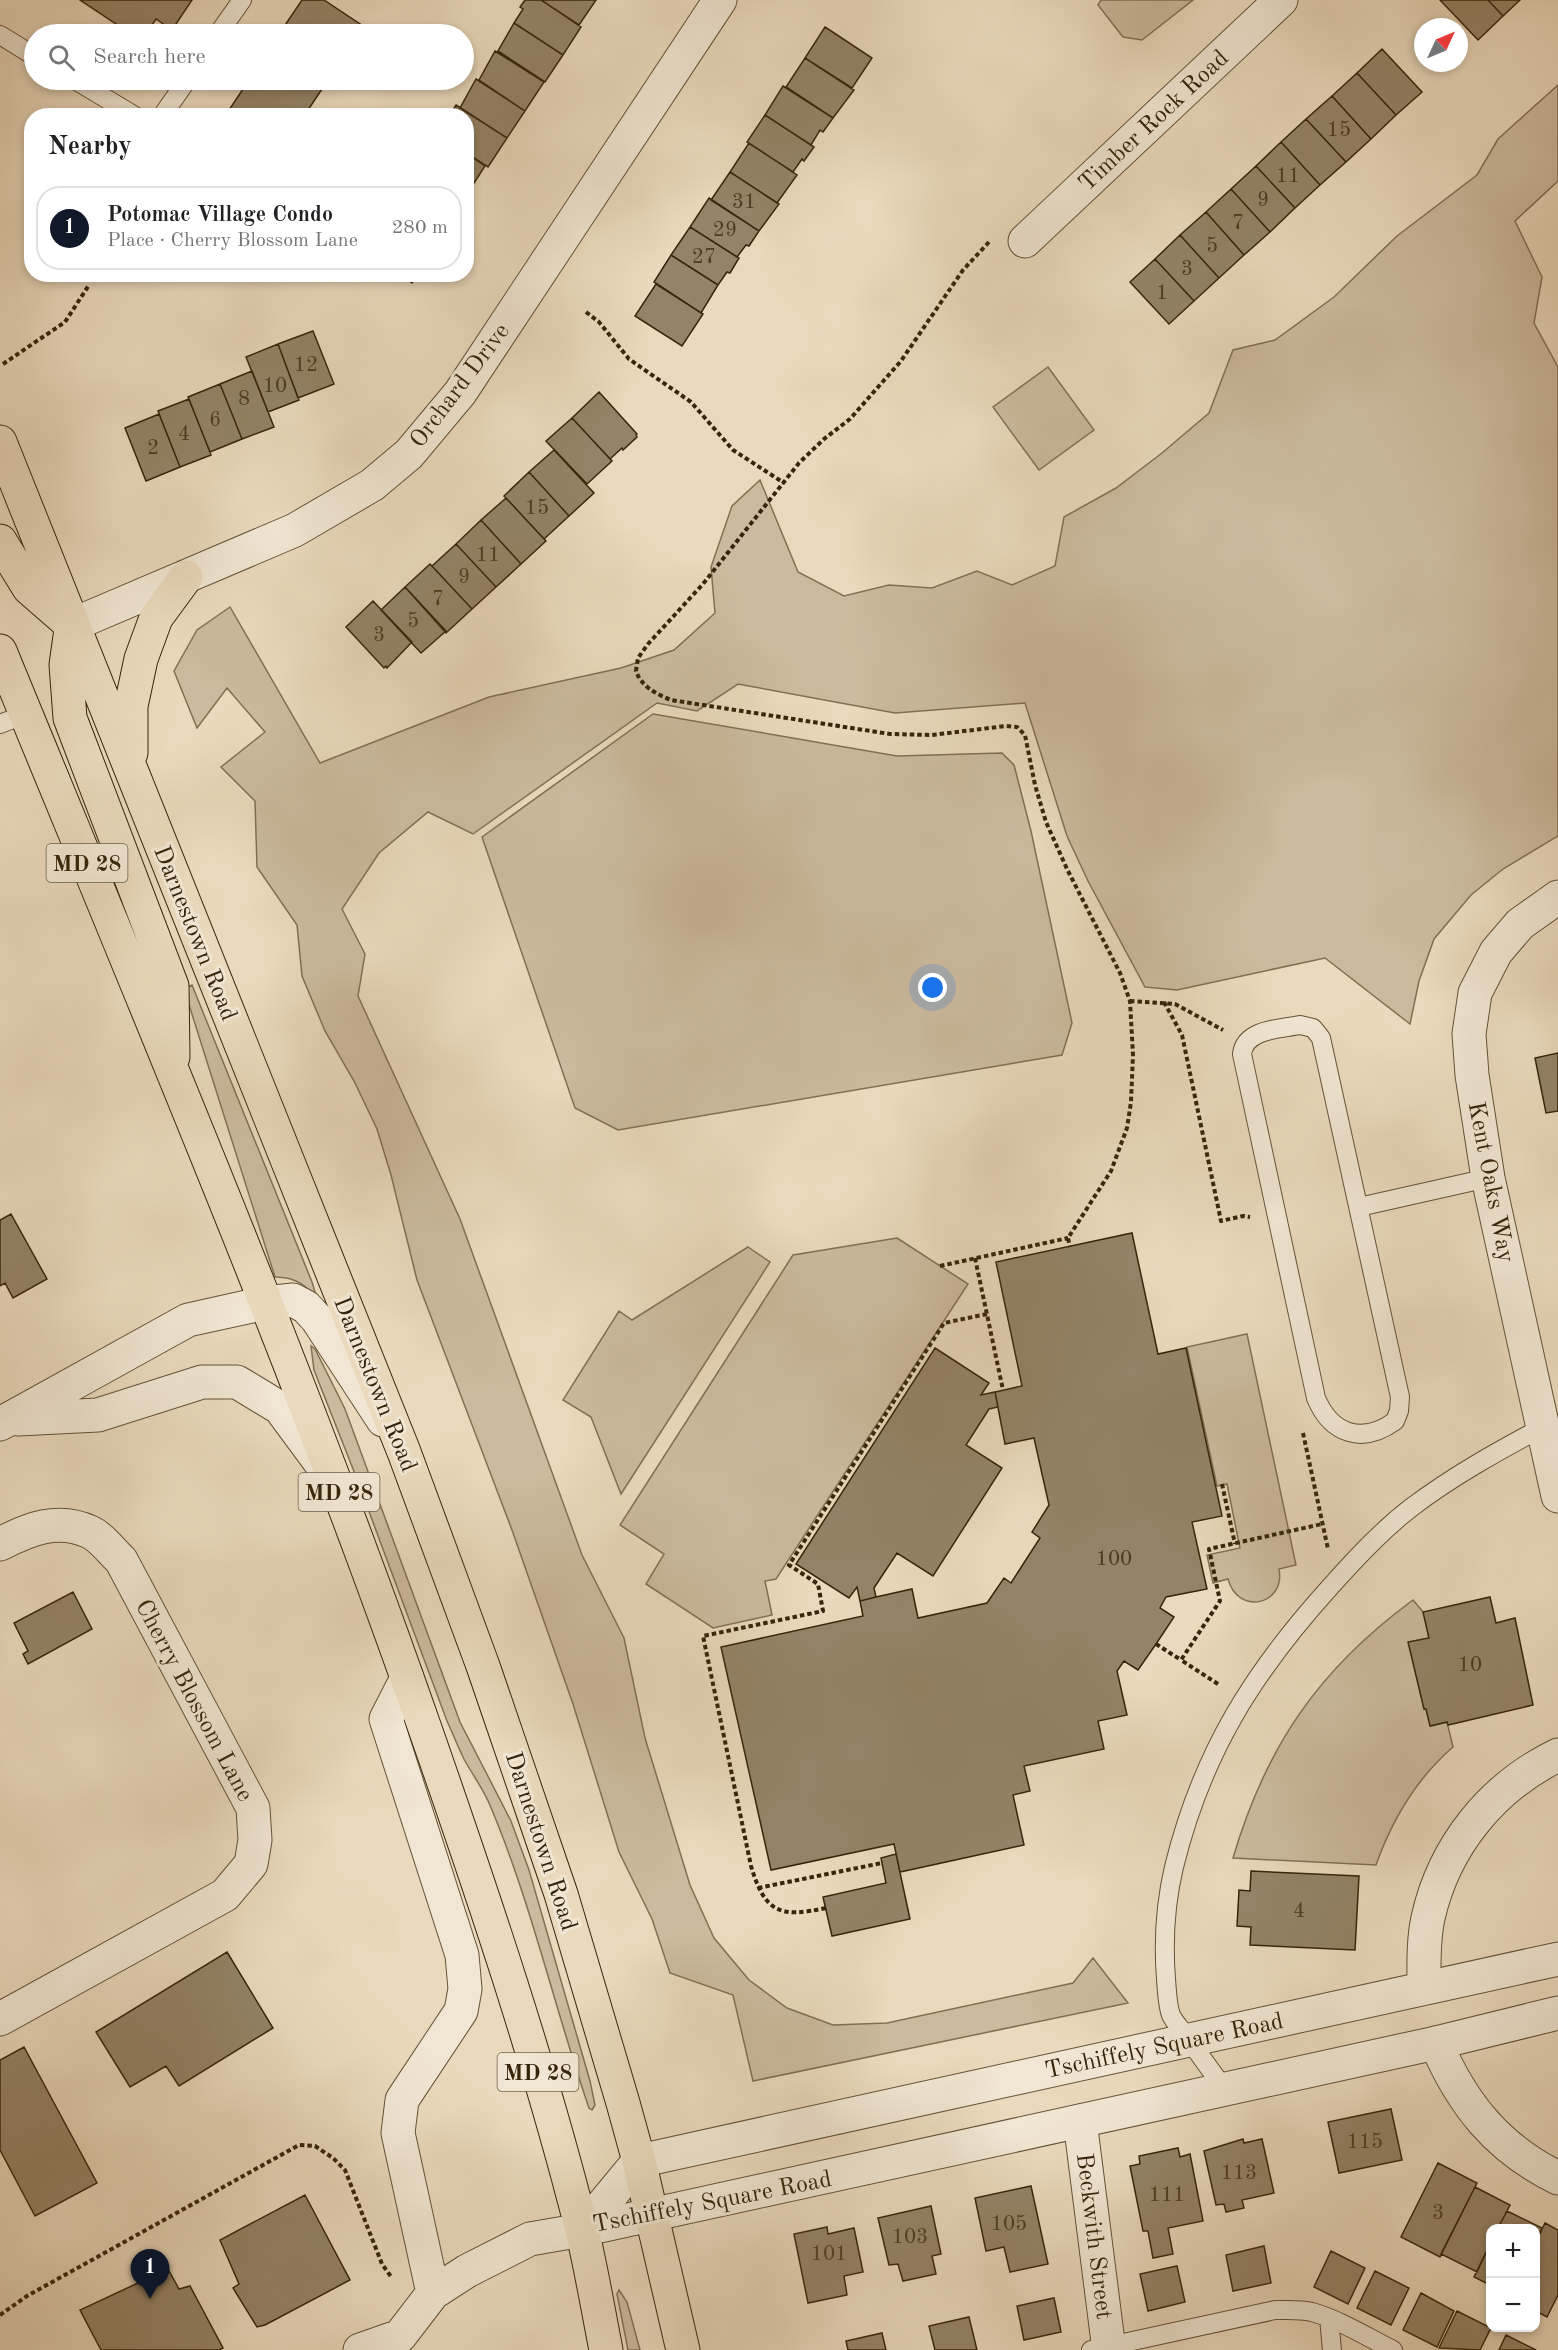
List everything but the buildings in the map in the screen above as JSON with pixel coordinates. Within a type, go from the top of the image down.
[{"type":"main road","name":"Darnestown Road","points":[[0,442],[404,1452],[483,1666],[561,1894],[639,2161],[683,2350]]},
{"type":"main road","points":[[0,541],[29,588],[72,625],[66,665],[70,718],[172,986],[174,1075]]},
{"type":"main road","points":[[131,772],[130,706],[141,659],[156,618],[186,577]]},
{"type":"main road","name":"MD 28","points":[[0,651],[13,719],[174,1075],[338,1487],[407,1678],[493,1926],[552,2120],[582,2230],[606,2350]]},
{"type":"street","name":"Orchard Drive","points":[[72,625],[321,517],[372,485],[400,462],[425,437],[460,393],[720,0]]},
{"type":"street","name":"Timber Rock Road","points":[[1025,241],[1281,0]]},
{"type":"street","name":"Kent Oaks Way","points":[[1558,897],[1520,924],[1496,952],[1475,993],[1469,1034],[1472,1076],[1488,1178],[1550,1423],[1558,1496]]},
{"type":"street","points":[[5,1422],[188,1320],[265,1303],[293,1300],[306,1307],[317,1319],[404,1452]]},
{"type":"street","points":[[5,1422],[98,1415],[202,1382],[237,1382],[280,1408],[338,1487]]},
{"type":"street","name":"Cherry Blossom Lane","points":[[0,1544],[20,1533],[59,1523],[91,1532],[121,1560],[253,1808],[255,1840],[251,1864],[225,1895],[0,2019]]},
{"type":"street","points":[[407,1678],[386,1719],[462,1955],[465,1989],[461,2011],[402,2100],[399,2122],[398,2133],[433,2293]]},
{"type":"street","points":[[1424,1987],[1424,1952],[1428,1919],[1436,1887],[1450,1857],[1467,1830],[1488,1804],[1512,1782],[1539,1764],[1558,1755]]},
{"type":"street","name":"Tschiffely Square Road","points":[[582,2230],[639,2161],[1558,1959]]},
{"type":"street","name":"Tschiffely Square Road","points":[[582,2230],[1436,2043],[1558,2013]]},
{"type":"street","points":[[1436,2043],[1449,2073],[1466,2102],[1488,2128],[1513,2150],[1540,2169],[1558,2178]]},
{"type":"street","name":"Beckwith Street","points":[[1080,2121],[1103,2349]]},
{"type":"street","points":[[360,2350],[400,2336],[433,2293],[467,2271],[530,2239],[582,2230]]},
{"type":"lane","points":[[225,24],[242,0]]},
{"type":"lane","points":[[0,35],[24,50]]},
{"type":"lane","points":[[92,90],[122,108]]},
{"type":"lane","points":[[168,108],[180,90]]},
{"type":"lane","points":[[1300,1025],[1313,1028],[1318,1032],[1359,1207],[1400,1405],[1397,1416],[1389,1425],[1372,1431],[1350,1433],[1333,1425],[1326,1418],[1316,1398],[1242,1054],[1245,1042],[1254,1035],[1300,1025]]},
{"type":"lane","points":[[1359,1207],[1488,1178]]},
{"type":"lane","points":[[1224,2088],[1171,2015],[1167,1994],[1164,1939],[1166,1904],[1186,1821],[1203,1775],[1239,1704],[1260,1672],[1315,1603],[1387,1528],[1438,1488],[1550,1423]]},
{"type":"lane","points":[[1103,2349],[1275,2310],[1310,2312],[1329,2318],[1394,2350]]},
{"type":"lane","points":[[1329,2318],[1332,2350]]},
{"type":"path","points":[[940,1266],[1068,1238],[1111,1171],[1127,1128],[1131,1102],[1133,1055],[1130,1001],[1120,973],[1049,830],[1037,793],[1027,741],[1022,730],[1006,726],[932,735],[870,732],[683,703],[659,696],[645,685],[636,671],[638,658],[648,644],[703,584],[808,454],[850,419],[901,361],[976,254],[1010,224],[1025,241]]},
{"type":"path","points":[[3,364],[65,322],[89,285]]},
{"type":"path","points":[[586,312],[599,322],[629,359],[691,402],[733,450],[784,483]]},
{"type":"path","points":[[1130,1001],[1175,1004],[1245,1042]]},
{"type":"path","points":[[1164,1002],[1182,1035],[1221,1221],[1247,1216],[1254,1224]]},
{"type":"path","points":[[1068,1238],[1070,1247]]},
{"type":"path","points":[[975,1258],[1003,1390]]},
{"type":"path","points":[[826,1908],[788,1913],[778,1910],[768,1902],[758,1888],[751,1866],[704,1636],[823,1611],[818,1584],[789,1565],[944,1323],[987,1314]]},
{"type":"path","points":[[1300,1425],[1330,1558]]},
{"type":"path","points":[[1222,1484],[1235,1544]]},
{"type":"path","points":[[1181,1660],[1220,1601],[1209,1549],[1322,1524]]},
{"type":"path","points":[[1156,1644],[1218,1684]]},
{"type":"path","points":[[758,1888],[882,1863]]},
{"type":"path","points":[[0,2315],[27,2296],[299,2145],[315,2146],[333,2158],[345,2170],[382,2264],[397,2285],[433,2293]]},
{"type":"shaded area","points":[[1101,0],[1193,0],[1142,40],[1123,37],[1098,5]]},
{"type":"shaded area","points":[[1558,85],[1558,181],[1515,221],[1542,277],[1534,323],[1558,367],[1558,836],[1503,869],[1471,895],[1434,939],[1419,981],[1410,1024],[1325,958],[1177,990],[1145,987],[1088,881],[1067,836],[1025,703],[895,713],[738,684],[697,711],[657,703],[473,834],[428,812],[379,853],[342,909],[365,954],[358,996],[460,1219],[582,1555],[624,1638],[645,1738],[690,1885],[714,1938],[749,1980],[787,2008],[833,2025],[887,2023],[1073,1983],[1093,1958],[1128,2003],[753,2081],[733,1995],[670,1973],[652,1919],[619,1852],[573,1704],[512,1530],[417,1280],[377,1129],[354,1081],[325,1031],[302,976],[297,925],[257,867],[255,801],[221,767],[265,732],[227,688],[197,728],[174,671],[197,630],[230,607],[320,763],[489,697],[621,668],[674,650],[715,613],[711,567],[732,506],[760,480],[798,572],[844,596],[889,585],[932,588],[977,571],[1012,585],[1055,566],[1064,517],[1116,488],[1209,413],[1233,350],[1275,340],[1334,297],[1397,236],[1477,175],[1498,139]]},
{"type":"shaded area","points":[[1048,367],[1094,430],[1039,470],[993,407]]},
{"type":"shaded area","points":[[653,714],[897,756],[1002,753],[1014,765],[1031,831],[1072,1023],[1062,1055],[618,1130],[575,1108],[482,837]]},
{"type":"shaded area","points":[[192,985],[312,1282],[318,1302],[310,1291],[295,1280],[275,1277],[184,989]]},
{"type":"shaded area","points":[[897,1238],[968,1284],[776,1579],[765,1581],[772,1615],[713,1628],[646,1584],[664,1554],[620,1525],[793,1255]]},
{"type":"shaded area","points":[[748,1247],[770,1262],[621,1494],[591,1417],[563,1400],[619,1311],[632,1320]]},
{"type":"shaded area","points":[[1247,1334],[1296,1565],[1279,1569],[1279,1581],[1269,1598],[1250,1602],[1233,1591],[1228,1579],[1213,1583],[1207,1555],[1240,1548],[1227,1484],[1217,1486],[1187,1347]]},
{"type":"shaded area","points":[[311,1346],[315,1349],[345,1409],[460,1722],[511,1821],[529,1870],[590,2081],[595,2105],[592,2110],[589,2108],[576,2070],[530,1916],[504,1840],[486,1797],[464,1759],[447,1721],[314,1370]]},
{"type":"shaded area","points":[[1413,1600],[1424,1613],[1429,1638],[1409,1642],[1424,1709],[1426,1709],[1431,1726],[1447,1722],[1453,1747],[1428,1772],[1407,1801],[1382,1848],[1376,1865],[1233,1858],[1262,1780],[1300,1713],[1323,1682],[1350,1654]]},
{"type":"shaded area","points":[[619,2290],[627,2302],[640,2350],[628,2350],[617,2294]]},
{"type":"place","name":"Potomac Village Condo","points":[[150,2299]]}]
